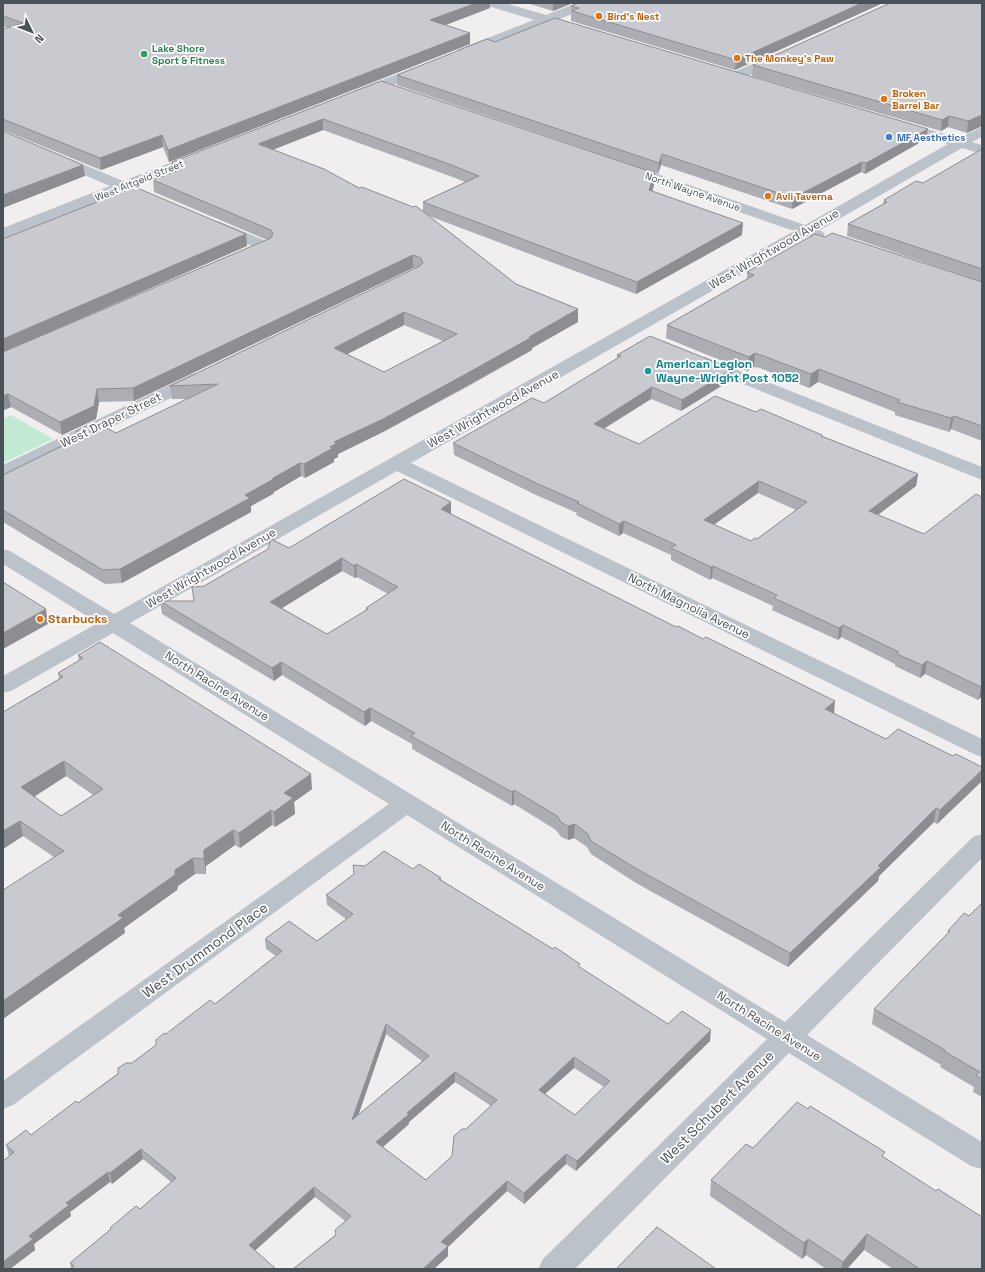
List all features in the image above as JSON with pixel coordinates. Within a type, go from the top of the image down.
[{"type":"street","points":[[492,3],[570,26]]},
{"type":"street","points":[[344,99],[588,3]]},
{"type":"street","points":[[736,76],[789,52]]},
{"type":"street","points":[[721,72],[759,83]]},
{"type":"street","points":[[380,85],[403,92]]},
{"type":"street","points":[[886,121],[982,150]]},
{"type":"street","name":"West Wrightwood Avenue","points":[[3,686],[982,131]]},
{"type":"street","points":[[3,135],[146,196]]},
{"type":"street","name":"West Altgeld Street","points":[[3,234],[211,152]]},
{"type":"street","name":"North Wayne Avenue","points":[[612,164],[827,237]]},
{"type":"street","points":[[203,220],[265,246],[243,256]]},
{"type":"street","points":[[629,331],[649,340]]},
{"type":"street","points":[[692,356],[982,474]]},
{"type":"street","name":"West Draper Street","points":[[3,472],[212,372]]},
{"type":"street","name":"North Magnolia Avenue","points":[[396,463],[982,749]]},
{"type":"street","name":"North Racine Avenue","points":[[3,555],[982,1157]]},
{"type":"street","name":"West Drummond Place","points":[[3,1097],[407,803]]},
{"type":"street","name":"West Schubert Avenue","points":[[554,1269],[982,843]]},
{"type":"green space","points":[[11,415],[53,439],[3,463],[3,419]]},
{"type":"building","points":[[3,3],[476,3],[430,20],[470,33],[168,150],[162,135],[100,158],[3,119],[3,29],[23,23],[3,16]]},
{"type":"building","points":[[578,3],[862,3],[736,60],[572,11],[579,8],[571,6]]},
{"type":"building","points":[[890,3],[982,3],[982,115],[968,121],[949,116],[942,120],[753,65]]},
{"type":"building","points":[[555,18],[928,129],[866,163],[862,162],[793,198],[662,154],[659,163],[397,75],[487,39],[495,42]]},
{"type":"building","points":[[381,81],[655,173],[649,190],[743,223],[637,282],[423,202],[479,176],[449,164],[323,119],[258,144],[324,169],[359,188],[362,187],[413,207],[416,206],[516,284],[578,309],[466,374],[383,419],[334,442],[337,443],[330,447],[333,448],[304,464],[300,463],[245,495],[250,498],[120,569],[103,570],[3,510],[3,475],[84,435],[76,431],[91,424],[90,433],[103,426],[116,433],[218,384],[170,386],[420,266],[423,263],[421,258],[413,255],[133,388],[97,389],[94,406],[60,422],[8,394],[3,396],[3,352],[271,238],[273,233],[271,230],[153,180],[176,171],[172,162]],"holes":[[[404,312],[457,334],[384,372],[334,348]]]},
{"type":"building","points":[[3,131],[83,165],[3,195]]},
{"type":"building","points":[[982,149],[982,269],[848,224],[887,202],[884,200],[916,181],[923,183]]},
{"type":"building","points":[[135,187],[246,234],[3,339],[3,239]]},
{"type":"building","points":[[832,233],[982,282],[982,426],[954,416],[951,418],[897,402],[900,400],[819,369],[811,374],[755,353],[749,357],[667,325],[754,275],[747,272],[815,234],[825,237]]},
{"type":"building","points":[[650,336],[732,369],[682,400],[652,387],[594,424],[639,444],[715,396],[756,412],[761,409],[822,435],[821,436],[918,474],[869,511],[924,534],[976,494],[982,497],[982,686],[981,687],[927,661],[922,665],[897,654],[899,652],[843,625],[839,628],[774,598],[777,595],[671,548],[676,545],[624,521],[619,524],[577,503],[579,502],[453,443],[532,398],[544,403],[621,356],[617,355]],"holes":[[[759,481],[807,502],[757,539],[755,538],[751,541],[704,520]]]},
{"type":"building","points":[[404,479],[451,502],[441,509],[676,627],[678,626],[703,639],[706,637],[835,701],[825,709],[886,739],[898,729],[953,756],[956,754],[982,767],[982,770],[940,810],[936,808],[878,866],[881,867],[790,953],[637,869],[591,841],[588,834],[575,824],[568,826],[562,823],[557,816],[514,790],[512,792],[411,736],[415,733],[370,708],[364,712],[281,662],[272,668],[160,601],[194,601],[192,587],[204,586],[268,549],[271,539],[289,548]],"holes":[[[342,558],[354,566],[356,564],[398,587],[366,608],[368,609],[327,634],[270,602]]]},
{"type":"building","points":[[3,582],[46,609],[3,633]]},
{"type":"building","points":[[100,642],[311,774],[284,793],[293,798],[274,812],[271,810],[239,833],[233,830],[204,850],[204,859],[193,858],[175,870],[175,875],[118,915],[123,918],[3,1001],[3,890],[64,851],[20,821],[3,831],[3,712],[63,677],[58,673],[83,658],[78,655]],"holes":[[[64,761],[103,789],[61,816],[21,787]]]},
{"type":"building","points":[[384,851],[413,869],[419,864],[441,878],[439,879],[553,949],[555,947],[580,964],[578,966],[668,1024],[682,1011],[711,1030],[577,1161],[566,1154],[524,1193],[507,1181],[441,1242],[448,1246],[423,1269],[293,1269],[336,1235],[335,1230],[351,1216],[314,1187],[249,1245],[276,1269],[70,1269],[74,1266],[70,1263],[111,1229],[110,1228],[136,1206],[140,1209],[176,1178],[141,1149],[110,1173],[108,1172],[66,1203],[69,1205],[29,1236],[33,1239],[3,1262],[3,1161],[14,1152],[6,1145],[26,1130],[31,1135],[76,1101],[78,1103],[118,1074],[118,1068],[126,1063],[132,1063],[156,1045],[156,1040],[164,1033],[166,1034],[210,1000],[215,1004],[282,951],[265,939],[289,921],[317,941],[353,914],[326,895],[354,874],[353,865],[365,866]],"holes":[[[386,1024],[429,1056],[352,1120]],[[574,1057],[610,1081],[575,1115],[539,1090]],[[455,1072],[497,1100],[466,1129],[462,1129],[454,1136],[452,1156],[426,1180],[376,1142],[409,1114],[407,1113]]]},
{"type":"building","points":[[982,903],[982,1079],[976,1076],[980,1072],[874,1009],[950,931],[948,931],[964,913],[969,916]]},
{"type":"building","points":[[797,1102],[808,1109],[810,1106],[885,1152],[882,1156],[936,1191],[938,1189],[982,1217],[982,1269],[920,1269],[867,1234],[843,1262],[808,1239],[804,1243],[711,1180],[746,1144],[753,1148]]},
{"type":"building","points":[[657,1227],[716,1269],[616,1269]]},
{"type":"place","name":"Bird's Nest","points":[[599,16]]},
{"type":"place","name":"Lake Shore Sport & Fitness","points":[[144,54]]},
{"type":"place","name":"The Monkey's Paw","points":[[737,58]]},
{"type":"place","name":"Broken Barrel Bar","points":[[884,99]]},
{"type":"place","name":"MF Aesthetics","points":[[889,137]]},
{"type":"place","name":"Avli Taverna","points":[[768,196]]},
{"type":"place","name":"American Legion Wayne-Wright Post 1052","points":[[648,371]]},
{"type":"place","name":"Starbucks","points":[[40,619]]}]
